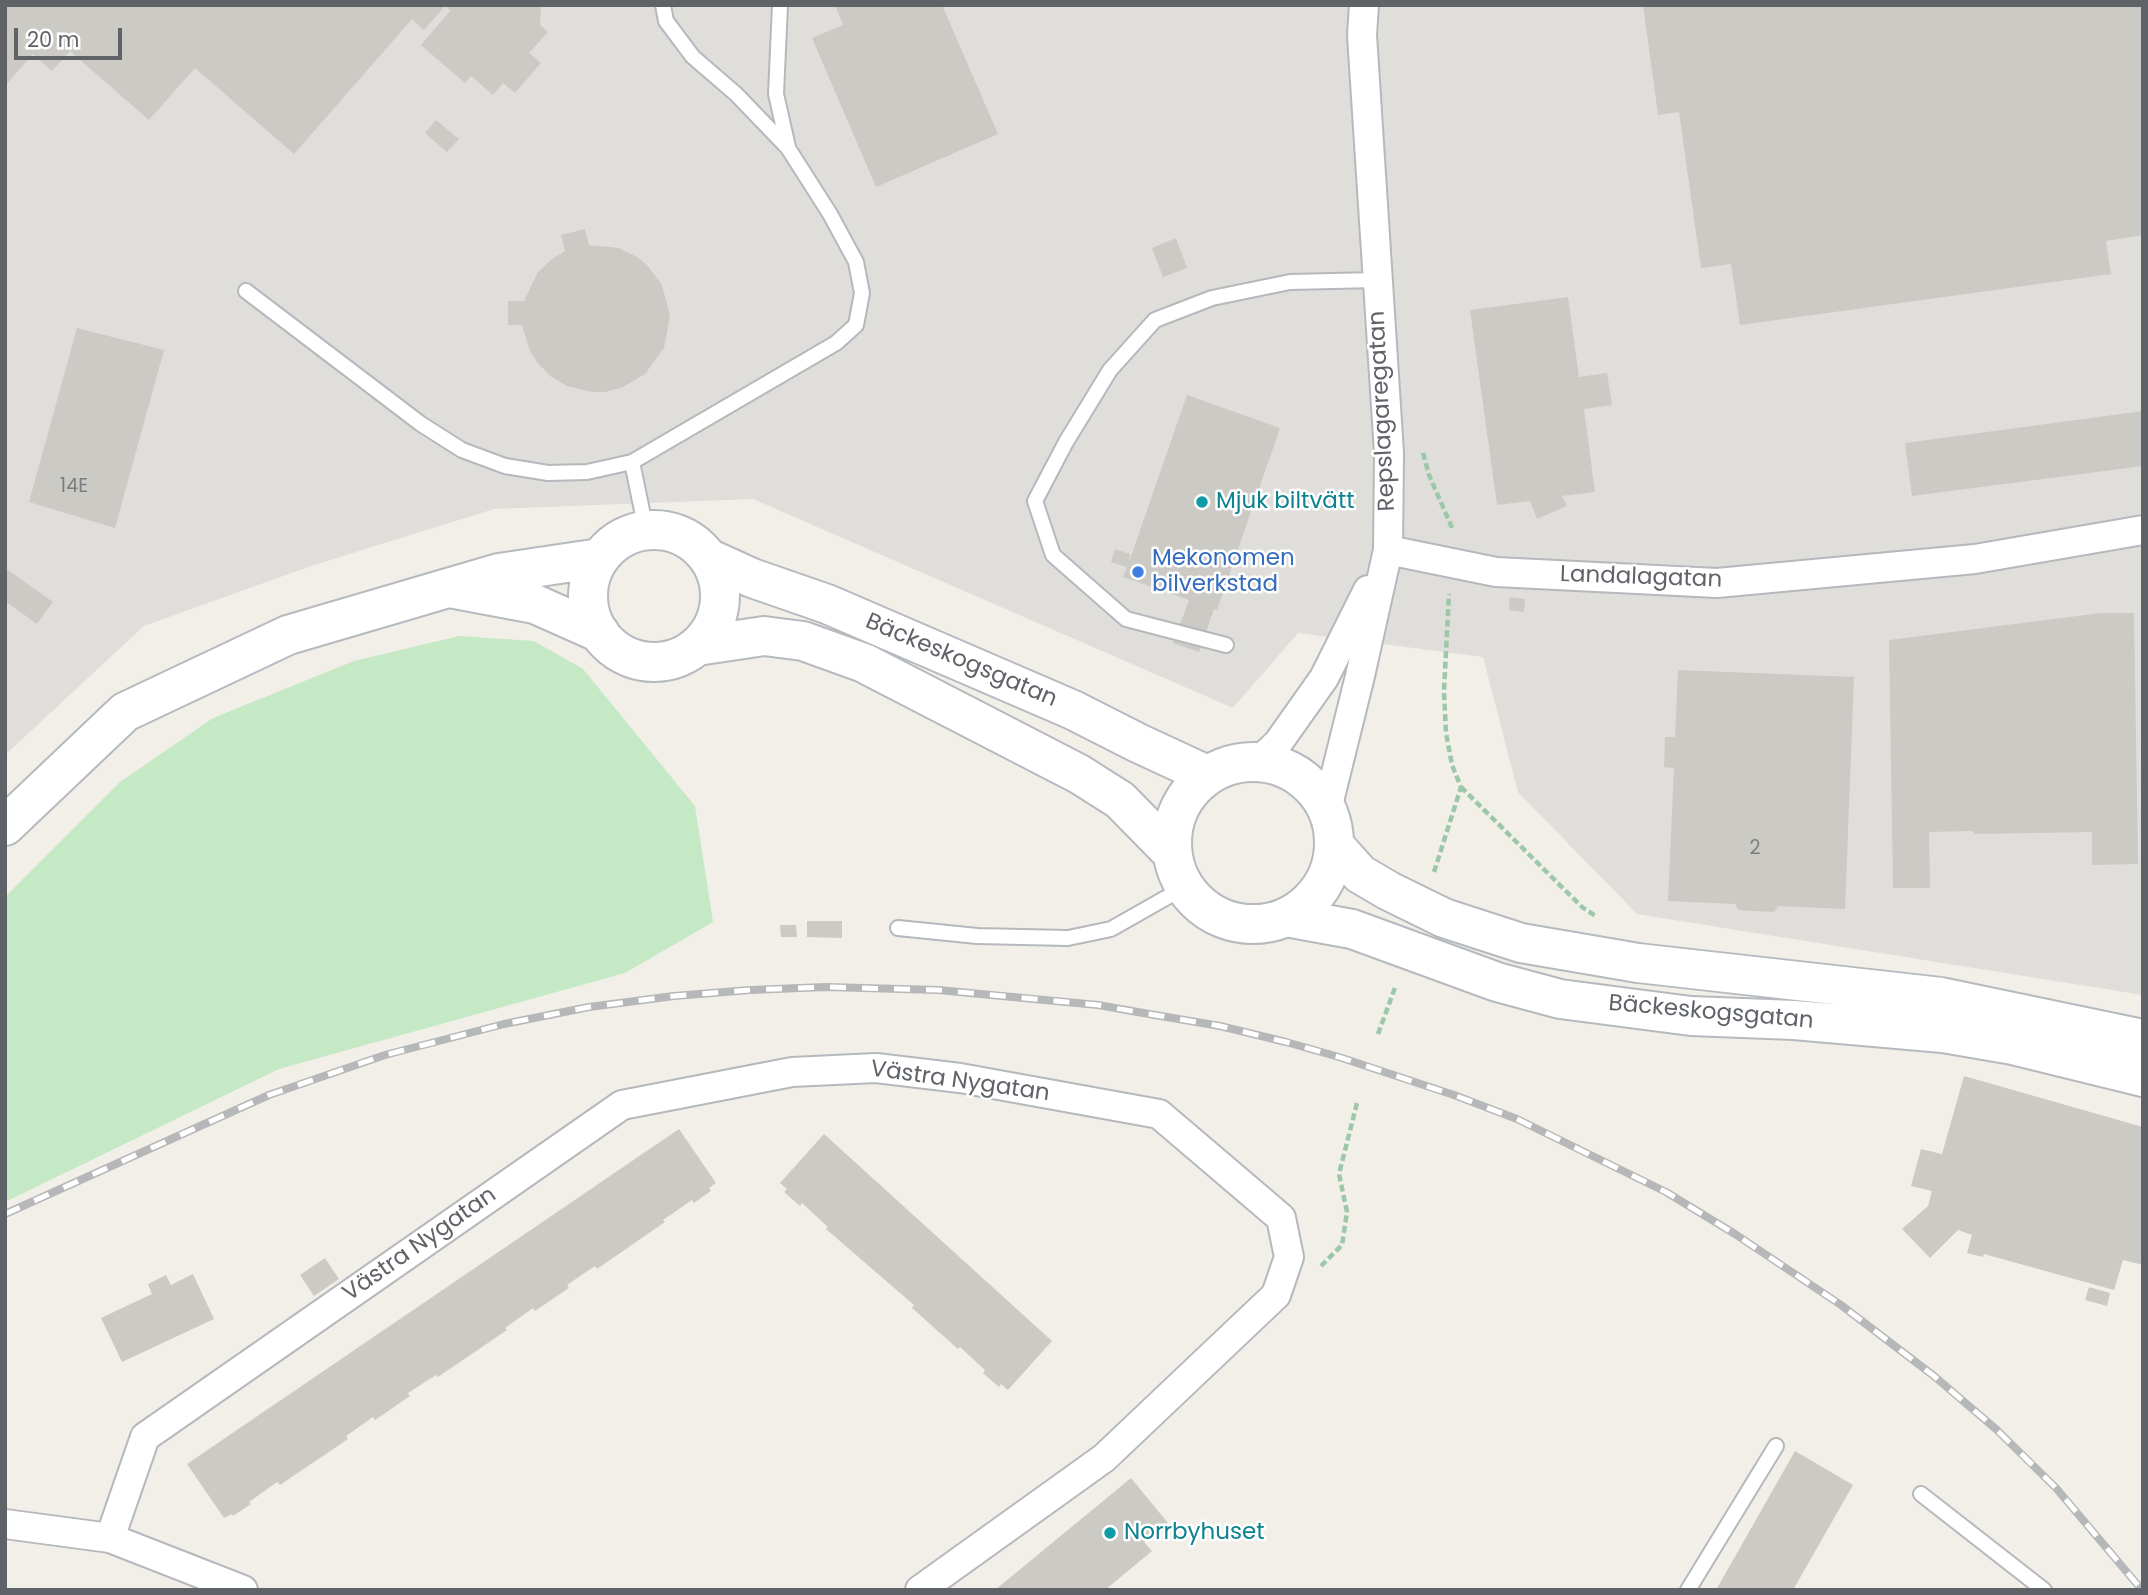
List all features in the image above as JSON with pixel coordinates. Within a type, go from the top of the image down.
[{"type":"main road","points":[[659,529],[692,542],[709,559],[719,581],[720,605],[712,628],[697,646],[673,659],[645,661],[620,652],[608,644],[600,633],[589,609],[588,595],[593,569],[600,558],[607,549],[625,536],[646,530],[659,529]]},
{"type":"main road","points":[[5,826],[125,712],[288,635],[499,573],[600,558]]},
{"type":"main road","name":"Bäckeskogsgatan","points":[[709,559],[752,578],[827,604],[1073,710],[1208,775]]},
{"type":"main road","points":[[446,588],[535,604],[600,633]]},
{"type":"main road","name":"Bäckeskogsgatan","points":[[697,646],[764,636],[803,641],[864,663],[1079,774],[1120,800],[1179,871]]},
{"type":"main road","points":[[1258,762],[1292,771],[1312,788],[1330,827],[1328,874],[1320,888],[1299,909],[1286,916],[1258,924],[1230,920],[1205,908],[1179,871],[1174,824],[1186,797],[1208,775],[1232,765],[1258,762]]},
{"type":"main road","name":"Bäckeskogsgatan","points":[[1330,827],[1360,874],[1444,918],[1521,943],[1638,963],[1941,997],[2143,1039]]},
{"type":"main road","name":"Bäckeskogsgatan","points":[[1286,916],[1352,929],[1484,978],[1560,999],[1691,1016],[1794,1020],[1943,1032],[2013,1045],[2143,1077]]},
{"type":"street","name":"Repslagaregatan","points":[[1330,827],[1388,550],[1389,453],[1362,35],[1364,5]]},
{"type":"street","name":"Landalagatan","points":[[1388,550],[1496,572],[1717,583],[1976,559],[2143,530]]},
{"type":"street","points":[[1258,762],[1278,743],[1324,678],[1388,550]]},
{"type":"street","name":"Västra Nygatan","points":[[110,1538],[145,1437],[622,1105],[792,1072],[876,1068],[960,1078],[1159,1114],[1281,1219],[1289,1257],[1276,1295],[1104,1458],[920,1590]]},
{"type":"street","points":[[5,1524],[110,1538],[243,1590]]},
{"type":"lane","points":[[246,291],[421,424],[462,450],[505,466],[548,473],[587,472],[632,462],[835,343],[856,325],[862,293],[856,262],[789,148],[736,94],[693,57],[666,21],[663,5]]},
{"type":"lane","points":[[780,5],[776,94],[789,148]]},
{"type":"lane","points":[[1226,645],[1126,619],[1053,555],[1035,501],[1066,442],[1110,370],[1155,320],[1212,298],[1290,282],[1376,280]]},
{"type":"lane","points":[[632,462],[646,530]]},
{"type":"lane","points":[[898,928],[977,936],[1068,938],[1111,929],[1179,871]]},
{"type":"lane","points":[[1688,1590],[1776,1446]]},
{"type":"lane","points":[[1921,1494],[2044,1590]]},
{"type":"path","points":[[1421,445],[1429,475],[1453,526],[1454,562],[1449,596],[1444,691],[1446,733],[1461,787],[1433,875]]},
{"type":"path","points":[[1378,1034],[1396,985]]},
{"type":"path","points":[[1276,1295],[1319,1268],[1342,1245],[1348,1212],[1339,1174],[1357,1103]]},
{"type":"shaded area","points":[[5,5],[2143,5],[2143,995],[1637,914],[1518,792],[1483,657],[1298,633],[1233,708],[753,499],[494,509],[311,566],[144,626],[5,755]]},
{"type":"green space","points":[[459,636],[534,641],[583,669],[695,806],[713,922],[625,973],[279,1069],[5,1202],[5,897],[120,782],[213,718],[354,661]]},
{"type":"building","points":[[5,5],[444,7],[424,30],[412,19],[294,154],[195,68],[149,120],[70,51],[52,71],[33,54],[5,86]]},
{"type":"building","points":[[445,5],[541,5],[540,25],[548,32],[529,53],[541,63],[515,93],[503,83],[493,95],[471,76],[465,83],[421,45],[450,11]]},
{"type":"building","points":[[835,5],[942,5],[998,134],[876,187],[812,38],[843,25]]},
{"type":"building","points":[[1643,5],[2143,5],[2143,235],[2106,241],[2111,274],[1740,325],[1731,264],[1701,268],[1679,112],[1658,115]]},
{"type":"building","points":[[436,120],[459,139],[447,152],[425,133]]},
{"type":"building","points":[[585,229],[589,245],[619,248],[647,265],[662,285],[670,316],[664,348],[645,374],[623,387],[605,392],[567,386],[550,376],[530,351],[522,325],[508,325],[508,301],[524,301],[538,272],[565,251],[561,235]]},
{"type":"building","points":[[1176,238],[1187,268],[1163,277],[1152,248]]},
{"type":"building","points":[[1568,297],[1579,377],[1607,373],[1612,405],[1584,409],[1595,492],[1562,496],[1567,506],[1537,519],[1530,501],[1497,505],[1470,310]]},
{"type":"building","points":[[77,328],[164,350],[115,528],[29,502]]},
{"type":"building","name":"Mjuk biltvätt","points":[[1187,395],[1280,428],[1217,610],[1214,609],[1199,652],[1173,643],[1189,600],[1123,577],[1127,567],[1111,562],[1115,549],[1130,554],[1129,562]]},
{"type":"building","points":[[2143,411],[2143,466],[1912,496],[1905,443]]},
{"type":"building","points":[[5,568],[53,602],[37,624],[5,601]]},
{"type":"building","points":[[1510,597],[1525,599],[1524,612],[1509,610]]},
{"type":"building","points":[[2101,613],[2134,613],[2138,864],[2092,865],[2092,832],[1929,832],[1930,888],[1893,888],[1889,640]]},
{"type":"building","points":[[1678,670],[1854,677],[1845,909],[1778,906],[1774,912],[1738,910],[1735,904],[1668,901],[1674,768],[1664,767],[1665,737],[1675,737]]},
{"type":"building","points":[[807,921],[842,921],[842,938],[807,937]]},
{"type":"building","points":[[780,925],[796,925],[797,937],[781,937]]},
{"type":"building","points":[[1964,1076],[2143,1127],[2143,1265],[2123,1260],[2114,1290],[1984,1254],[1983,1257],[1967,1253],[1972,1235],[1958,1230],[1930,1258],[1902,1229],[1928,1206],[1932,1191],[1911,1186],[1921,1149],[1942,1154]]},
{"type":"building","points":[[679,1129],[716,1183],[709,1188],[711,1191],[694,1203],[692,1200],[597,1269],[595,1266],[567,1285],[569,1288],[535,1311],[533,1308],[505,1328],[507,1330],[438,1377],[436,1375],[408,1393],[410,1396],[375,1420],[373,1417],[346,1436],[348,1439],[280,1485],[277,1482],[249,1502],[251,1504],[233,1516],[232,1514],[224,1518],[187,1464]]},
{"type":"building","points":[[824,1134],[1052,1341],[1008,1390],[1001,1384],[999,1387],[983,1373],[985,1370],[912,1308],[914,1305],[826,1229],[828,1227],[802,1203],[800,1206],[784,1192],[787,1189],[780,1183]]},
{"type":"building","points":[[325,1258],[339,1279],[314,1296],[300,1275]]},
{"type":"building","points":[[193,1274],[214,1319],[122,1362],[101,1318],[152,1294],[148,1284],[166,1275],[171,1285]]},
{"type":"building","points":[[2089,1287],[2110,1293],[2107,1306],[2085,1300]]},
{"type":"building","points":[[1795,1451],[1853,1485],[1793,1590],[1716,1590]]},
{"type":"building","name":"Norrbyhuset","points":[[1131,1478],[1168,1523],[1144,1542],[1152,1551],[1105,1590],[995,1590]]},
{"type":"railway","points":[[5,1214],[269,1095],[385,1055],[504,1024],[589,1007],[750,990],[826,987],[938,990],[1098,1005],[1220,1026],[1339,1057],[1517,1119],[1666,1192],[1735,1234],[1841,1305],[1934,1376],[1997,1430],[2056,1488],[2142,1590]]},
{"type":"place","name":"Mjuk biltvätt","points":[[1202,502]]},
{"type":"place","name":"Mekonomen bilverkstad","points":[[1138,572]]},
{"type":"place","name":"Norrbyhuset","points":[[1110,1533]]}]
